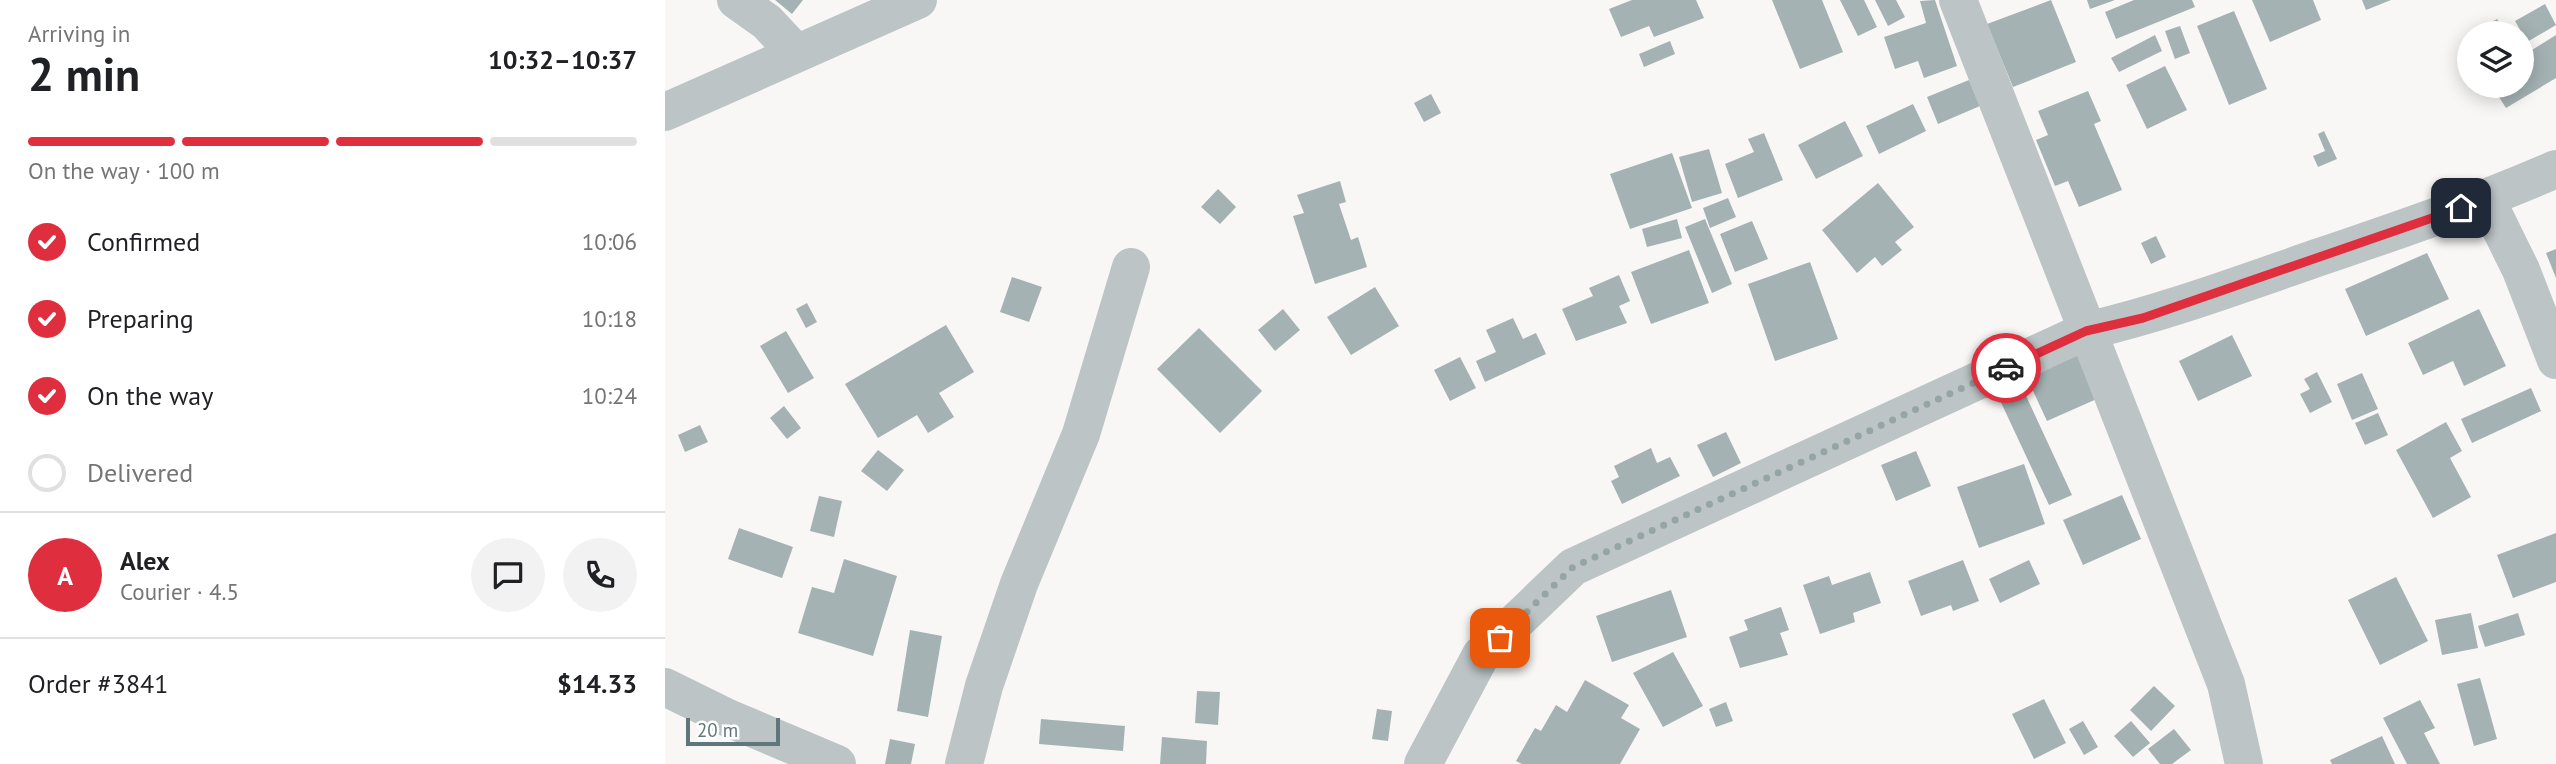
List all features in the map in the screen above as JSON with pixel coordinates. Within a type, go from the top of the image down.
[{"type":"street","points":[[736,0],[767,22],[795,52]]},
{"type":"street","points":[[665,112],[795,52],[918,0]]},
{"type":"street","points":[[1958,0],[2227,684],[2244,764]]},
{"type":"street","points":[[1423,764],[1481,655],[1573,567],[2086,331],[2143,318],[2486,199],[2556,169]]},
{"type":"street","points":[[2486,199],[2521,270],[2556,360]]},
{"type":"street","points":[[964,764],[983,687],[1019,584],[1081,434],[1131,267]]},
{"type":"street","points":[[665,687],[728,718],[837,764]]},
{"type":"building","points":[[775,0],[803,0],[792,14]]},
{"type":"building","points":[[1632,0],[1696,0],[1704,18],[1654,37],[1649,26],[1621,37],[1609,9]]},
{"type":"building","points":[[1772,0],[1822,0],[1843,52],[1800,69]]},
{"type":"building","points":[[1840,0],[1864,0],[1877,27],[1858,36]]},
{"type":"building","points":[[1875,0],[1896,0],[1905,17],[1888,26]]},
{"type":"building","points":[[1935,0],[1957,66],[1924,78],[1918,61],[1895,69],[1884,37],[1926,23],[1920,1]]},
{"type":"building","points":[[2051,0],[2076,62],[2013,87],[1987,24]]},
{"type":"building","points":[[2087,0],[2115,0],[2090,9]]},
{"type":"building","points":[[2134,0],[2192,0],[2195,7],[2116,39],[2105,12]]},
{"type":"building","points":[[2252,0],[2313,0],[2321,20],[2270,42]]},
{"type":"building","points":[[2362,0],[2391,0],[2366,10]]},
{"type":"building","points":[[2545,4],[2556,25],[2534,38],[2534,21],[2515,21]]},
{"type":"building","points":[[2234,11],[2267,89],[2229,105],[2197,26]]},
{"type":"building","points":[[2180,26],[2190,53],[2175,59],[2165,31]]},
{"type":"building","points":[[2155,35],[2162,51],[2119,72],[2111,58]]},
{"type":"building","points":[[2556,35],[2556,78],[2534,91],[2534,49]]},
{"type":"building","points":[[1670,41],[1675,54],[1644,67],[1639,54]]},
{"type":"building","points":[[2165,66],[2187,110],[2147,129],[2126,85]]},
{"type":"building","points":[[1969,80],[1980,106],[1938,124],[1927,97]]},
{"type":"building","points":[[2088,91],[2101,121],[2094,124],[2122,190],[2079,207],[2068,181],[2055,186],[2036,140],[2048,135],[2038,111]]},
{"type":"building","points":[[1431,94],[1441,113],[1424,122],[1414,103]]},
{"type":"building","points":[[2500,98],[2523,98],[2506,108]]},
{"type":"building","points":[[1913,104],[1926,131],[1879,154],[1866,126]]},
{"type":"building","points":[[1845,121],[1863,156],[1816,179],[1798,145]]},
{"type":"building","points":[[2324,131],[2337,159],[2318,167],[2313,156],[2325,151],[2318,134]]},
{"type":"building","points":[[1764,133],[1783,180],[1738,198],[1725,164],[1754,152],[1748,139]]},
{"type":"building","points":[[1709,149],[1722,193],[1692,202],[1679,157]]},
{"type":"building","points":[[1672,153],[1692,208],[1630,229],[1610,174]]},
{"type":"building","points":[[1340,181],[1346,202],[1339,204],[1351,240],[1358,237],[1367,267],[1315,284],[1293,216],[1304,213],[1297,195]]},
{"type":"building","points":[[1878,183],[1914,227],[1895,242],[1902,250],[1882,266],[1875,257],[1857,273],[1822,230]]},
{"type":"building","points":[[1218,189],[1236,207],[1220,224],[1201,207]]},
{"type":"building","points":[[1728,198],[1736,217],[1710,228],[1703,208]]},
{"type":"building","points":[[1677,219],[1682,238],[1647,247],[1642,229]]},
{"type":"building","points":[[1705,219],[1732,284],[1712,293],[1685,227]]},
{"type":"building","points":[[1752,221],[1768,259],[1735,272],[1720,234]]},
{"type":"building","points":[[2156,236],[2166,257],[2151,264],[2141,243]]},
{"type":"building","points":[[2556,249],[2556,278],[2546,253]]},
{"type":"building","points":[[1689,250],[1709,303],[1651,324],[1631,272]]},
{"type":"building","points":[[2427,253],[2449,299],[2366,336],[2345,289]]},
{"type":"building","points":[[1810,262],[1838,339],[1775,361],[1748,284]]},
{"type":"building","points":[[1619,275],[1630,301],[1619,306],[1627,323],[1576,341],[1562,309],[1593,296],[1589,288]]},
{"type":"building","points":[[1012,277],[1042,287],[1029,322],[1000,312]]},
{"type":"building","points":[[1375,287],[1399,326],[1351,355],[1327,317]]},
{"type":"building","points":[[807,303],[817,322],[806,328],[796,309]]},
{"type":"building","points":[[1283,309],[1300,330],[1275,351],[1258,330]]},
{"type":"building","points":[[2479,309],[2506,366],[2464,386],[2453,361],[2423,375],[2408,343]]},
{"type":"building","points":[[1513,318],[1523,339],[1536,333],[1546,354],[1485,382],[1476,361],[1496,352],[1486,330]]},
{"type":"building","points":[[946,325],[974,372],[939,393],[954,417],[928,433],[917,415],[878,438],[845,384]]},
{"type":"building","points":[[1199,328],[1262,391],[1220,433],[1157,369]]},
{"type":"building","points":[[786,331],[814,378],[788,393],[760,346]]},
{"type":"building","points":[[2232,335],[2252,376],[2198,401],[2179,361]]},
{"type":"building","points":[[2078,352],[2099,398],[2047,421],[2028,380]]},
{"type":"building","points":[[1460,357],[1476,388],[1450,401],[1434,370]]},
{"type":"building","points":[[2317,372],[2332,402],[2310,413],[2300,394],[2310,389],[2304,379]]},
{"type":"building","points":[[2362,373],[2378,409],[2352,420],[2337,384]]},
{"type":"building","points":[[2021,385],[2072,495],[2049,505],[1998,396]]},
{"type":"building","points":[[2531,388],[2541,411],[2472,443],[2461,419]]},
{"type":"building","points":[[784,406],[801,428],[787,439],[770,418]]},
{"type":"building","points":[[2378,413],[2388,435],[2365,445],[2355,423]]},
{"type":"building","points":[[2446,422],[2462,451],[2450,458],[2471,497],[2433,518],[2396,450]]},
{"type":"building","points":[[700,425],[708,442],[685,452],[678,435]]},
{"type":"building","points":[[1726,432],[1741,463],[1713,477],[1697,445]]},
{"type":"building","points":[[1651,448],[1657,463],[1670,457],[1680,476],[1622,504],[1611,481],[1619,477],[1614,466]]},
{"type":"building","points":[[878,450],[904,470],[887,491],[861,471]]},
{"type":"building","points":[[1916,451],[1931,486],[1896,501],[1881,465]]},
{"type":"building","points":[[2024,464],[2045,524],[1979,548],[1957,487]]},
{"type":"building","points":[[2122,495],[2141,539],[2083,565],[2063,520]]},
{"type":"building","points":[[819,496],[842,501],[834,537],[810,531]]},
{"type":"building","points":[[739,528],[793,547],[782,578],[728,559]]},
{"type":"building","points":[[2556,533],[2556,582],[2513,598],[2497,555]]},
{"type":"building","points":[[844,559],[897,576],[873,656],[798,633],[812,587],[834,593]]},
{"type":"building","points":[[1963,560],[1979,601],[1953,611],[1951,605],[1921,616],[1908,581]]},
{"type":"building","points":[[2029,560],[2040,584],[2000,603],[1989,579]]},
{"type":"building","points":[[1870,572],[1881,603],[1853,613],[1855,622],[1820,634],[1803,585],[1829,576],[1832,585]]},
{"type":"building","points":[[2396,577],[2428,641],[2380,665],[2348,600]]},
{"type":"building","points":[[1671,590],[1687,637],[1612,662],[1596,616]]},
{"type":"building","points":[[1781,607],[1789,630],[1780,633],[1788,655],[1740,668],[1729,637],[1748,630],[1744,620]]},
{"type":"building","points":[[2471,613],[2478,648],[2442,655],[2435,620]]},
{"type":"building","points":[[2518,613],[2525,635],[2485,647],[2478,626]]},
{"type":"building","points":[[910,630],[942,636],[928,717],[897,711]]},
{"type":"building","points":[[1673,652],[1703,706],[1663,727],[1633,673]]},
{"type":"building","points":[[2480,678],[2497,739],[2474,746],[2457,684]]},
{"type":"building","points":[[1585,680],[1629,705],[1621,718],[1640,729],[1620,764],[1522,764],[1516,761],[1535,728],[1541,731],[1556,705],[1567,712]]},
{"type":"building","points":[[2154,686],[2175,706],[2151,731],[2130,710]]},
{"type":"building","points":[[1197,691],[1220,692],[1218,725],[1195,723]]},
{"type":"building","points":[[2044,699],[2066,743],[2034,759],[2012,714]]},
{"type":"building","points":[[2420,700],[2435,728],[2424,733],[2440,764],[2407,764],[2383,718]]},
{"type":"building","points":[[1726,702],[1733,721],[1716,727],[1709,709]]},
{"type":"building","points":[[1377,709],[1392,711],[1388,741],[1372,739]]},
{"type":"building","points":[[1041,719],[1125,726],[1123,751],[1039,744]]},
{"type":"building","points":[[2083,721],[2098,747],[2084,755],[2069,729]]},
{"type":"building","points":[[2131,721],[2150,743],[2133,757],[2114,736]]},
{"type":"building","points":[[2174,729],[2191,750],[2172,764],[2160,764],[2148,749]]},
{"type":"building","points":[[2382,736],[2395,764],[2332,764],[2330,760]]},
{"type":"building","points":[[1162,737],[1207,741],[1206,764],[1160,764]]},
{"type":"building","points":[[890,739],[915,744],[911,764],[885,764]]},
{"type":"way so far","points":[[1500,638],[1573,567],[2006,368]]},
{"type":"route","points":[[2006,368],[2086,331],[2143,318],[2461,208]]}]
